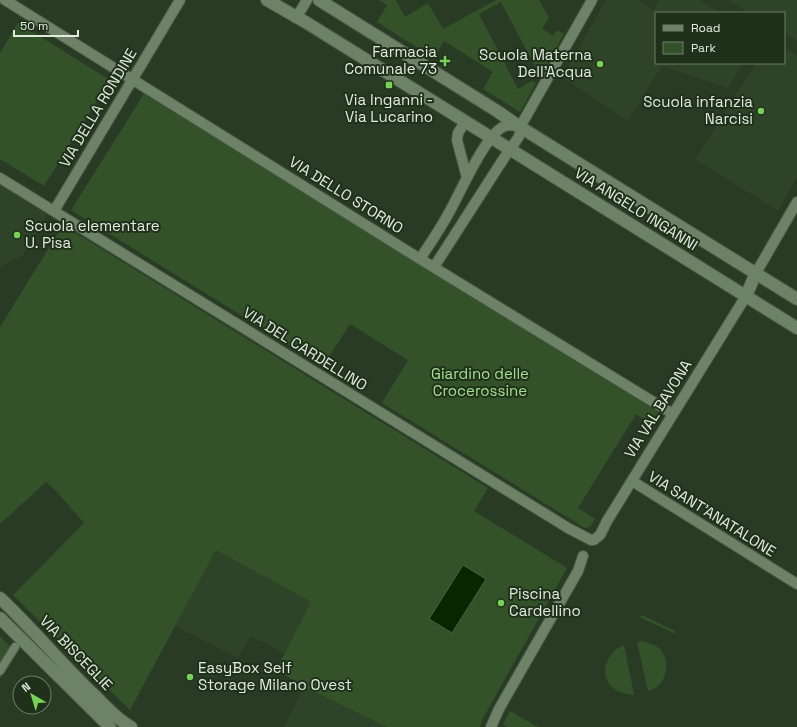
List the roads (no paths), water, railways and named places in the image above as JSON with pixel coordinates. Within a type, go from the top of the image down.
[{"type":"street","name":"VIA DELLO STORNO","points":[[5,0],[434,268],[673,414]]},
{"type":"street","name":"VIA DELLA RONDINE","points":[[54,211],[180,0]]},
{"type":"street","name":"VIA ANGELO INGANNI","points":[[267,0],[307,23],[797,328]]},
{"type":"street","points":[[296,18],[307,0]]},
{"type":"street","name":"VIA ANGELO INGANNI","points":[[319,0],[520,127],[797,298]]},
{"type":"street","points":[[434,268],[520,134],[520,127],[592,0]]},
{"type":"street","points":[[465,122],[458,133],[457,140],[467,178]]},
{"type":"street","points":[[420,259],[492,138],[505,126],[509,125],[520,127]]},
{"type":"street","name":"VIA DEL CARDELLINO","points":[[0,178],[568,528],[591,540],[597,538]]},
{"type":"street","points":[[746,296],[756,273],[797,202]]},
{"type":"street","name":"VIA VAL BAVONA","points":[[597,538],[604,529],[607,521],[746,296]]},
{"type":"street","name":"VIA SANT'ANATALONE","points":[[632,482],[797,584]]},
{"type":"street","points":[[491,727],[578,571],[583,556]]},
{"type":"street","name":"VIA BISCEGLIE","points":[[0,598],[69,670],[124,724],[131,727]]},
{"type":"street","name":"VIA BISCEGLIE","points":[[0,618],[110,727]]},
{"type":"street","points":[[0,672],[15,647]]},
{"type":"place","name":"Farmacia Comunale 73","points":[[445,61]]},
{"type":"place","name":"Scuola Materna Dell'Acqua","points":[[600,64]]},
{"type":"place","name":"Via Inganni - Via Lucarino","points":[[389,85]]},
{"type":"place","name":"Scuola infanzia Narcisi","points":[[761,111]]},
{"type":"place","name":"Scuola elementare U. Pisa","points":[[17,235]]},
{"type":"place","name":"Piscina Cardellino","points":[[501,603]]},
{"type":"place","name":"EasyBox Self Storage Milano Ovest","points":[[190,677]]},
{"type":"park label","name":"Giardino delle Crocerossine","points":[[480,382]]}]
